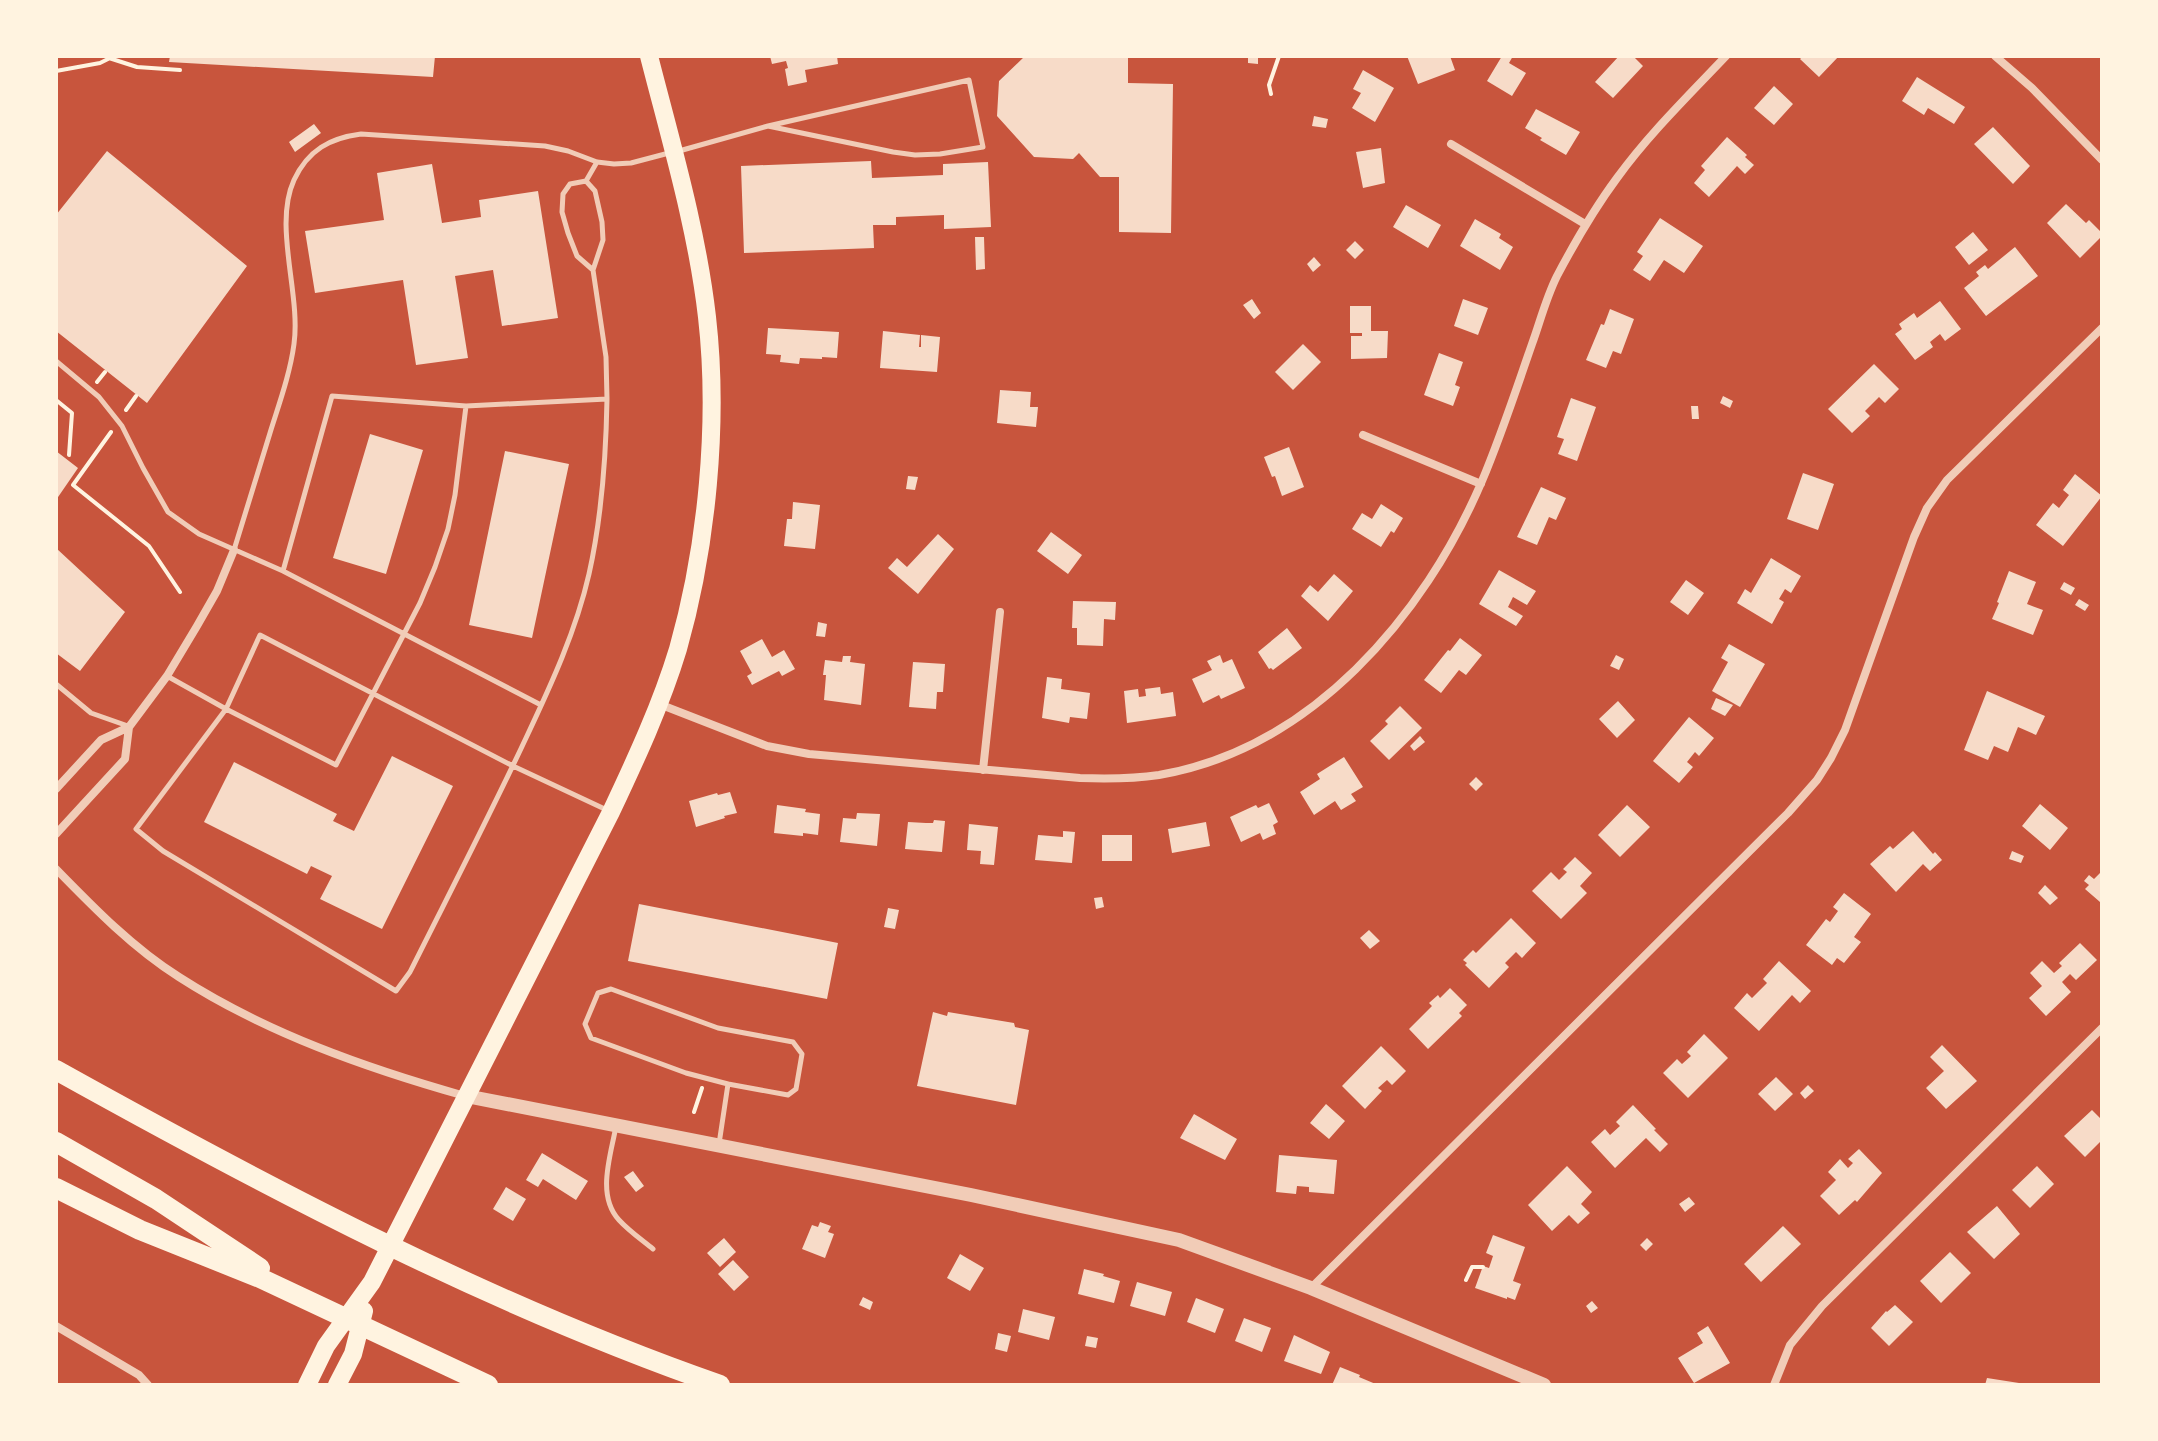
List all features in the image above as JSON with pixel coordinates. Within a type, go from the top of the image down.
[{"type":"highway","points":[[56,1054],[136,1115]]},
{"type":"highway","points":[[56,1070],[342,1223],[538,1315],[720,1385]]},
{"type":"highway","points":[[56,1142],[156,1199],[308,1299]]},
{"type":"highway","points":[[56,1188],[140,1230],[308,1299],[488,1385]]},
{"type":"main road","points":[[307,1385],[326,1346],[372,1282],[611,812],[658,704],[677,649],[693,585],[709,458],[711,413],[707,317],[674,152],[649,56]]},
{"type":"main road","points":[[337,1385],[353,1354],[372,1282]]},
{"type":"street","points":[[658,704],[767,746],[809,754],[1080,778],[1125,779],[1199,765],[1238,751],[1277,730],[1315,706],[1347,678],[1404,616],[1457,534],[1481,484],[1555,281],[1585,224],[1618,176],[1654,132],[1726,56]]},
{"type":"street","points":[[1995,56],[2032,88],[2102,160]]},
{"type":"street","points":[[1451,144],[1585,224]]},
{"type":"street","points":[[1311,1288],[1788,813],[1817,780],[1845,730],[1903,565],[1927,508],[1947,480],[2102,328]]},
{"type":"street","points":[[1363,435],[1481,484]]},
{"type":"street","points":[[56,789],[101,740],[129,727],[167,676],[217,591],[234,550]]},
{"type":"street","points":[[983,770],[1000,612]]},
{"type":"street","points":[[56,834],[125,759],[129,727]]},
{"type":"street","points":[[56,869],[92,907],[178,977],[283,1032],[353,1061],[466,1096],[971,1195],[1194,1245],[1311,1288],[1544,1385]]},
{"type":"street","points":[[1774,1385],[1790,1345],[1822,1306],[2100,1035]]},
{"type":"street","points":[[56,1326],[139,1375],[148,1385]]},
{"type":"lane","points":[[234,550],[291,362],[294,318],[287,202],[294,179],[322,145],[340,137],[361,134],[545,146],[597,162],[631,163],[768,126],[969,80],[983,147],[940,154],[904,154],[768,126]]},
{"type":"lane","points":[[593,270],[577,256],[562,212],[563,194],[570,184],[586,181],[597,162]]},
{"type":"lane","points":[[586,181],[595,191],[603,240],[593,270],[606,357],[607,399],[605,471],[589,576],[568,644],[541,705],[513,766],[410,972],[396,991],[163,851],[136,829],[226,709],[260,635],[513,766],[611,812]]},
{"type":"lane","points":[[56,361],[99,397],[122,426],[168,512],[199,534],[283,571],[541,705]]},
{"type":"lane","points":[[283,571],[332,396],[466,406],[607,399]]},
{"type":"lane","points":[[167,676],[336,765],[420,603],[448,529],[466,406]]},
{"type":"lane","points":[[56,684],[91,713],[129,727]]},
{"type":"lane","points":[[611,989],[718,1028],[793,1042],[802,1054],[796,1089],[788,1095],[728,1084],[686,1073],[591,1038],[585,1024],[598,993],[611,989]]},
{"type":"lane","points":[[719,1145],[728,1084]]},
{"type":"lane","points":[[617,1125],[606,1184],[608,1203],[617,1219],[653,1249]]},
{"type":"path","points":[[1271,94],[1269,85],[1279,56]]},
{"type":"path","points":[[56,71],[100,63],[112,57],[137,67],[180,70]]},
{"type":"path","points":[[126,410],[136,396]]},
{"type":"path","points":[[56,400],[72,413],[69,455]]},
{"type":"path","points":[[111,432],[73,485],[149,546],[180,592]]},
{"type":"path","points":[[694,1112],[705,1078]]},
{"type":"path","points":[[1466,1280],[1472,1267],[1483,1267]]},
{"type":"building","points":[[170,56],[435,56],[433,77],[169,62]]},
{"type":"building","points":[[770,56],[837,56],[838,64],[805,70],[807,82],[788,86],[786,61],[772,64]]},
{"type":"building","points":[[1025,56],[1128,56],[1128,83],[1173,84],[1171,233],[1119,232],[1119,177],[1100,177],[1079,153],[1073,159],[1034,157],[997,116],[999,81]]},
{"type":"building","points":[[1248,56],[1258,56],[1258,64],[1248,63]]},
{"type":"building","points":[[1407,56],[1450,56],[1455,70],[1418,84]]},
{"type":"building","points":[[1502,56],[1513,56],[1509,63],[1526,73],[1512,96],[1487,81]]},
{"type":"building","points":[[1619,56],[1633,56],[1643,66],[1613,98],[1595,82]]},
{"type":"building","points":[[1803,56],[1839,56],[1819,77],[1800,59]]},
{"type":"building","points":[[1363,70],[1394,88],[1375,122],[1352,108],[1361,93],[1353,89]]},
{"type":"building","points":[[1917,77],[1965,107],[1954,124],[1928,108],[1924,115],[1902,101]]},
{"type":"building","points":[[1774,86],[1793,104],[1774,125],[1754,108]]},
{"type":"building","points":[[1536,109],[1580,132],[1566,155],[1525,128]]},
{"type":"building","points":[[1314,116],[1328,119],[1326,128],[1312,126]]},
{"type":"building","points":[[314,124],[321,133],[295,152],[289,142]]},
{"type":"building","points":[[1993,127],[2030,166],[2013,184],[1974,144]]},
{"type":"building","points":[[1727,137],[1754,165],[1745,174],[1737,166],[1709,197],[1694,183],[1705,170],[1701,166]]},
{"type":"building","points":[[1381,148],[1385,183],[1363,188],[1356,152]]},
{"type":"building","points":[[107,151],[247,266],[147,403],[56,331],[56,215]]},
{"type":"building","points":[[871,161],[872,178],[943,175],[943,164],[988,162],[991,227],[944,229],[944,215],[896,217],[896,225],[873,225],[874,248],[744,253],[741,166]]},
{"type":"building","points":[[432,164],[442,223],[481,217],[479,200],[538,191],[558,318],[502,326],[493,270],[455,276],[468,358],[416,365],[403,280],[315,293],[305,231],[384,220],[377,173]]},
{"type":"building","points":[[2066,204],[2102,233],[2080,258],[2047,223]]},
{"type":"building","points":[[1406,205],[1441,225],[1428,248],[1393,227]]},
{"type":"building","points":[[1660,218],[1703,246],[1684,273],[1664,260],[1650,281],[1633,270],[1643,256],[1637,252]]},
{"type":"building","points":[[1475,219],[1501,234],[1499,238],[1513,247],[1500,270],[1460,246]]},
{"type":"building","points":[[1973,232],[1988,250],[1969,265],[1955,247]]},
{"type":"building","points":[[975,237],[984,237],[985,269],[976,270]]},
{"type":"building","points":[[1355,241],[1364,250],[1355,259],[1346,250]]},
{"type":"building","points":[[2015,247],[2038,276],[1986,316],[1964,288],[1979,276],[1976,272],[1985,265],[1988,269]]},
{"type":"building","points":[[1314,257],[1321,265],[1313,272],[1307,264]]},
{"type":"building","points":[[1252,299],[1261,313],[1254,319],[1243,305]]},
{"type":"building","points":[[1463,299],[1488,308],[1478,335],[1454,326]]},
{"type":"building","points":[[1940,301],[1961,329],[1945,341],[1940,334],[1930,342],[1933,347],[1915,360],[1895,334],[1902,329],[1899,324],[1914,313],[1917,318]]},
{"type":"building","points":[[1350,306],[1371,306],[1371,331],[1388,331],[1387,358],[1351,359],[1351,336],[1362,336],[1362,333],[1350,333]]},
{"type":"building","points":[[1610,309],[1634,319],[1621,354],[1613,351],[1606,368],[1586,360]]},
{"type":"building","points":[[768,328],[839,332],[837,358],[800,358],[799,364],[780,362],[781,355],[766,354]]},
{"type":"building","points":[[883,331],[920,335],[919,347],[921,335],[940,337],[937,372],[880,368]]},
{"type":"building","points":[[1303,344],[1321,362],[1293,390],[1275,372]]},
{"type":"building","points":[[1439,353],[1463,362],[1455,385],[1460,387],[1453,406],[1424,395]]},
{"type":"building","points":[[1874,364],[1899,389],[1885,403],[1879,397],[1865,411],[1870,416],[1852,433],[1828,409]]},
{"type":"building","points":[[1000,390],[1031,392],[1030,407],[1038,407],[1036,427],[997,423]]},
{"type":"building","points":[[1723,396],[1733,401],[1730,408],[1720,403]]},
{"type":"building","points":[[1571,398],[1596,407],[1577,461],[1558,454],[1564,439],[1557,437]]},
{"type":"building","points":[[1691,406],[1698,406],[1699,419],[1692,419]]},
{"type":"building","points":[[370,434],[423,450],[386,574],[333,558]]},
{"type":"building","points":[[1289,447],[1304,487],[1282,496],[1264,457]]},
{"type":"building","points":[[56,451],[78,468],[56,500]]},
{"type":"building","points":[[505,451],[569,464],[532,638],[469,625]]},
{"type":"building","points":[[1803,473],[1834,484],[1818,530],[1787,519]]},
{"type":"building","points":[[2075,474],[2102,496],[2063,546],[2036,525],[2053,503],[2059,508],[2069,495],[2063,490]]},
{"type":"building","points":[[908,476],[918,477],[915,490],[906,489]]},
{"type":"building","points":[[1541,487],[1566,498],[1556,520],[1549,517],[1537,545],[1517,537]]},
{"type":"building","points":[[793,502],[820,505],[815,549],[784,546],[787,519],[792,519]]},
{"type":"building","points":[[1381,504],[1403,518],[1381,547],[1352,529],[1362,513],[1372,519]]},
{"type":"building","points":[[1051,532],[1082,555],[1068,574],[1037,551]]},
{"type":"building","points":[[938,534],[954,549],[918,594],[888,568],[897,558],[907,567]]},
{"type":"building","points":[[56,548],[125,612],[80,671],[56,653]]},
{"type":"building","points":[[1771,558],[1801,576],[1791,593],[1785,589],[1779,599],[1784,602],[1772,624],[1737,603],[1745,589],[1751,593]]},
{"type":"building","points":[[1499,570],[1536,591],[1527,605],[1513,597],[1508,607],[1523,616],[1516,626],[1479,604]]},
{"type":"building","points":[[2009,571],[2036,582],[2027,604],[2043,610],[2033,635],[1992,619]]},
{"type":"building","points":[[1334,574],[1353,591],[1328,621],[1301,596],[1310,585],[1318,592]]},
{"type":"building","points":[[1686,580],[1704,593],[1688,615],[1670,602]]},
{"type":"building","points":[[2064,582],[2075,588],[2071,595],[2060,589]]},
{"type":"building","points":[[2079,599],[2089,605],[2085,611],[2075,605]]},
{"type":"building","points":[[1073,601],[1116,602],[1115,620],[1104,619],[1103,646],[1077,645],[1077,628],[1072,628]]},
{"type":"building","points":[[818,622],[827,624],[825,637],[816,636]]},
{"type":"building","points":[[1287,628],[1302,648],[1273,670],[1269,669],[1258,652]]},
{"type":"building","points":[[1460,638],[1482,655],[1466,675],[1459,670],[1441,693],[1424,680]]},
{"type":"building","points":[[762,639],[772,657],[784,650],[795,669],[782,676],[779,671],[752,685],[747,676],[752,673],[740,651]]},
{"type":"building","points":[[1729,644],[1765,664],[1740,707],[1712,691],[1728,662],[1721,658]]},
{"type":"building","points":[[1220,655],[1223,663],[1232,659],[1245,688],[1203,703],[1192,679],[1212,670],[1207,661]]},
{"type":"building","points":[[1616,655],[1624,659],[1619,670],[1610,666]]},
{"type":"building","points":[[843,656],[851,656],[850,662],[865,664],[861,705],[824,700],[825,660],[842,662]]},
{"type":"building","points":[[913,662],[945,664],[943,692],[937,692],[936,709],[909,707]]},
{"type":"building","points":[[1047,677],[1062,679],[1061,689],[1090,693],[1087,719],[1070,717],[1069,723],[1042,718]]},
{"type":"building","points":[[1160,687],[1161,694],[1173,692],[1176,716],[1127,723],[1124,691],[1138,689],[1139,697],[1146,696],[1145,689]]},
{"type":"building","points":[[1987,691],[2045,716],[2036,735],[2018,727],[2008,752],[1994,746],[1988,760],[1964,750]]},
{"type":"building","points":[[1716,698],[1733,705],[1725,716],[1711,709]]},
{"type":"building","points":[[1618,701],[1635,720],[1617,738],[1599,719]]},
{"type":"building","points":[[1400,706],[1422,728],[1389,760],[1370,741],[1388,724],[1385,721]]},
{"type":"building","points":[[1689,717],[1714,738],[1699,756],[1695,752],[1687,762],[1693,767],[1679,783],[1653,761]]},
{"type":"building","points":[[1420,736],[1425,742],[1414,751],[1410,746]]},
{"type":"building","points":[[392,756],[453,786],[382,929],[320,899],[332,876],[311,866],[307,874],[204,822],[234,762],[337,814],[333,821],[354,831]]},
{"type":"building","points":[[1344,757],[1363,787],[1351,794],[1356,801],[1341,810],[1335,801],[1314,815],[1300,792],[1320,779],[1317,774]]},
{"type":"building","points":[[1476,777],[1483,784],[1476,791],[1469,784]]},
{"type":"building","points":[[730,792],[737,813],[696,827],[689,801]]},
{"type":"building","points":[[1269,803],[1278,822],[1273,825],[1276,834],[1263,840],[1260,833],[1241,842],[1230,817],[1256,805],[1258,808]]},
{"type":"building","points":[[2040,804],[2068,828],[2050,850],[2022,826]]},
{"type":"building","points":[[777,805],[820,814],[818,835],[774,833]]},
{"type":"building","points":[[1627,805],[1650,827],[1620,857],[1598,835]]},
{"type":"building","points":[[857,813],[880,814],[877,846],[840,842],[843,818],[856,819]]},
{"type":"building","points":[[934,820],[945,821],[942,852],[905,849],[908,822],[933,823]]},
{"type":"building","points":[[1206,822],[1210,846],[1172,853],[1168,829]]},
{"type":"building","points":[[969,824],[998,827],[994,865],[980,864],[981,851],[967,850]]},
{"type":"building","points":[[1063,831],[1075,832],[1072,863],[1035,860],[1038,835],[1063,837]]},
{"type":"building","points":[[1913,831],[1942,860],[1930,871],[1923,864],[1896,892],[1870,864]]},
{"type":"building","points":[[1102,835],[1132,835],[1132,861],[1102,861]]},
{"type":"building","points":[[2012,851],[2024,856],[2021,863],[2009,859]]},
{"type":"building","points":[[1575,857],[1592,873],[1580,886],[1587,893],[1561,919],[1532,891],[1551,872],[1559,880],[1567,872],[1563,869]]},
{"type":"building","points":[[2100,873],[2100,902],[2085,889],[2089,885],[2084,881],[2089,875],[2094,879]]},
{"type":"building","points":[[2045,885],[2058,898],[2050,905],[2038,893]]},
{"type":"building","points":[[1844,893],[1871,914],[1854,937],[1861,942],[1844,963],[1837,958],[1832,965],[1806,945],[1826,919],[1830,922],[1838,911],[1833,907]]},
{"type":"building","points":[[1102,897],[1104,907],[1096,909],[1094,898]]},
{"type":"building","points":[[639,904],[838,943],[827,999],[628,961]]},
{"type":"building","points":[[888,908],[899,910],[895,929],[884,927]]},
{"type":"building","points":[[1511,918],[1536,943],[1522,958],[1516,952],[1505,963],[1509,967],[1489,988],[1463,960],[1473,950],[1476,953]]},
{"type":"building","points":[[1369,930],[1380,941],[1370,949],[1360,938]]},
{"type":"building","points":[[2080,943],[2097,960],[2076,980],[2070,974],[2062,982],[2071,992],[2046,1016],[2029,998],[2042,986],[2030,973],[2042,961],[2054,973],[2062,966],[2059,963]]},
{"type":"building","points":[[1779,961],[1811,991],[1800,1003],[1792,995],[1759,1031],[1734,1008],[1747,993],[1752,998],[1767,983],[1763,979]]},
{"type":"building","points":[[1450,988],[1467,1005],[1459,1013],[1462,1016],[1428,1049],[1409,1029],[1432,1006],[1429,1003]]},
{"type":"building","points":[[933,1012],[1014,1023],[1015,1027],[1029,1030],[1016,1105],[917,1086]]},
{"type":"building","points":[[1704,1034],[1728,1058],[1688,1098],[1663,1073],[1677,1059],[1682,1064],[1691,1056],[1687,1052]]},
{"type":"building","points":[[1942,1045],[1977,1081],[1946,1109],[1926,1088],[1944,1071],[1930,1057]]},
{"type":"building","points":[[1381,1046],[1406,1071],[1392,1085],[1387,1080],[1378,1088],[1382,1091],[1365,1109],[1342,1086]]},
{"type":"building","points":[[1776,1077],[1793,1094],[1775,1111],[1758,1094]]},
{"type":"building","points":[[1808,1085],[1814,1091],[1805,1099],[1800,1093]]},
{"type":"building","points":[[1326,1104],[1345,1121],[1329,1139],[1310,1123]]},
{"type":"building","points":[[1633,1105],[1668,1144],[1660,1152],[1646,1138],[1615,1168],[1591,1142],[1605,1129],[1610,1135],[1620,1126],[1616,1122]]},
{"type":"building","points":[[2092,1110],[2102,1120],[2102,1140],[2085,1157],[2064,1136]]},
{"type":"building","points":[[1194,1114],[1237,1139],[1225,1160],[1180,1138]]},
{"type":"building","points":[[1859,1149],[1882,1173],[1857,1202],[1855,1200],[1839,1215],[1820,1196],[1836,1180],[1828,1172],[1840,1159],[1848,1168],[1853,1163],[1848,1159]]},
{"type":"building","points":[[542,1153],[588,1181],[576,1200],[543,1179],[538,1187],[526,1180]]},
{"type":"building","points":[[1279,1155],[1337,1160],[1334,1194],[1309,1192],[1309,1187],[1297,1186],[1296,1194],[1276,1192]]},
{"type":"building","points":[[1567,1166],[1592,1192],[1581,1204],[1590,1213],[1578,1224],[1569,1215],[1552,1231],[1528,1205]]},
{"type":"building","points":[[2037,1166],[2054,1184],[2030,1208],[2012,1190]]},
{"type":"building","points":[[633,1171],[644,1186],[636,1192],[624,1177]]},
{"type":"building","points":[[506,1187],[526,1199],[513,1221],[493,1209]]},
{"type":"building","points":[[1689,1197],[1695,1204],[1685,1212],[1679,1204]]},
{"type":"building","points":[[1997,1206],[2020,1234],[1994,1259],[1967,1232]]},
{"type":"building","points":[[820,1222],[831,1226],[828,1232],[834,1234],[825,1258],[802,1249],[812,1225],[818,1227]]},
{"type":"building","points":[[1783,1226],[1801,1244],[1761,1282],[1744,1264]]},
{"type":"building","points":[[1493,1235],[1525,1247],[1513,1281],[1521,1284],[1515,1300],[1475,1288],[1483,1266],[1489,1268],[1493,1256],[1486,1253]]},
{"type":"building","points":[[724,1238],[736,1252],[720,1267],[707,1253]]},
{"type":"building","points":[[1647,1238],[1653,1244],[1646,1251],[1640,1245]]},
{"type":"building","points":[[1950,1252],[1971,1273],[1941,1303],[1920,1281]]},
{"type":"building","points":[[960,1254],[984,1268],[970,1291],[947,1278]]},
{"type":"building","points":[[733,1260],[749,1277],[734,1291],[718,1274]]},
{"type":"building","points":[[1084,1269],[1120,1281],[1114,1303],[1078,1294]]},
{"type":"building","points":[[1137,1282],[1172,1292],[1165,1316],[1130,1306]]},
{"type":"building","points":[[863,1297],[873,1302],[870,1310],[859,1305]]},
{"type":"building","points":[[1196,1298],[1224,1309],[1215,1333],[1187,1322]]},
{"type":"building","points":[[1592,1301],[1598,1308],[1591,1313],[1586,1306]]},
{"type":"building","points":[[1895,1305],[1913,1322],[1889,1346],[1871,1328]]},
{"type":"building","points":[[1023,1309],[1055,1317],[1049,1340],[1018,1332]]},
{"type":"building","points":[[1244,1318],[1271,1328],[1262,1352],[1235,1341]]},
{"type":"building","points":[[1708,1326],[1730,1363],[1694,1383],[1678,1358],[1703,1343],[1697,1333]]},
{"type":"building","points":[[998,1333],[1011,1336],[1007,1352],[995,1349]]},
{"type":"building","points":[[1294,1335],[1330,1352],[1321,1374],[1284,1361]]},
{"type":"building","points":[[1087,1336],[1098,1338],[1096,1348],[1085,1346]]},
{"type":"building","points":[[1340,1367],[1360,1375],[1378,1385],[1332,1385]]},
{"type":"building","points":[[1987,1378],[2019,1383],[2019,1385],[1985,1385]]}]
